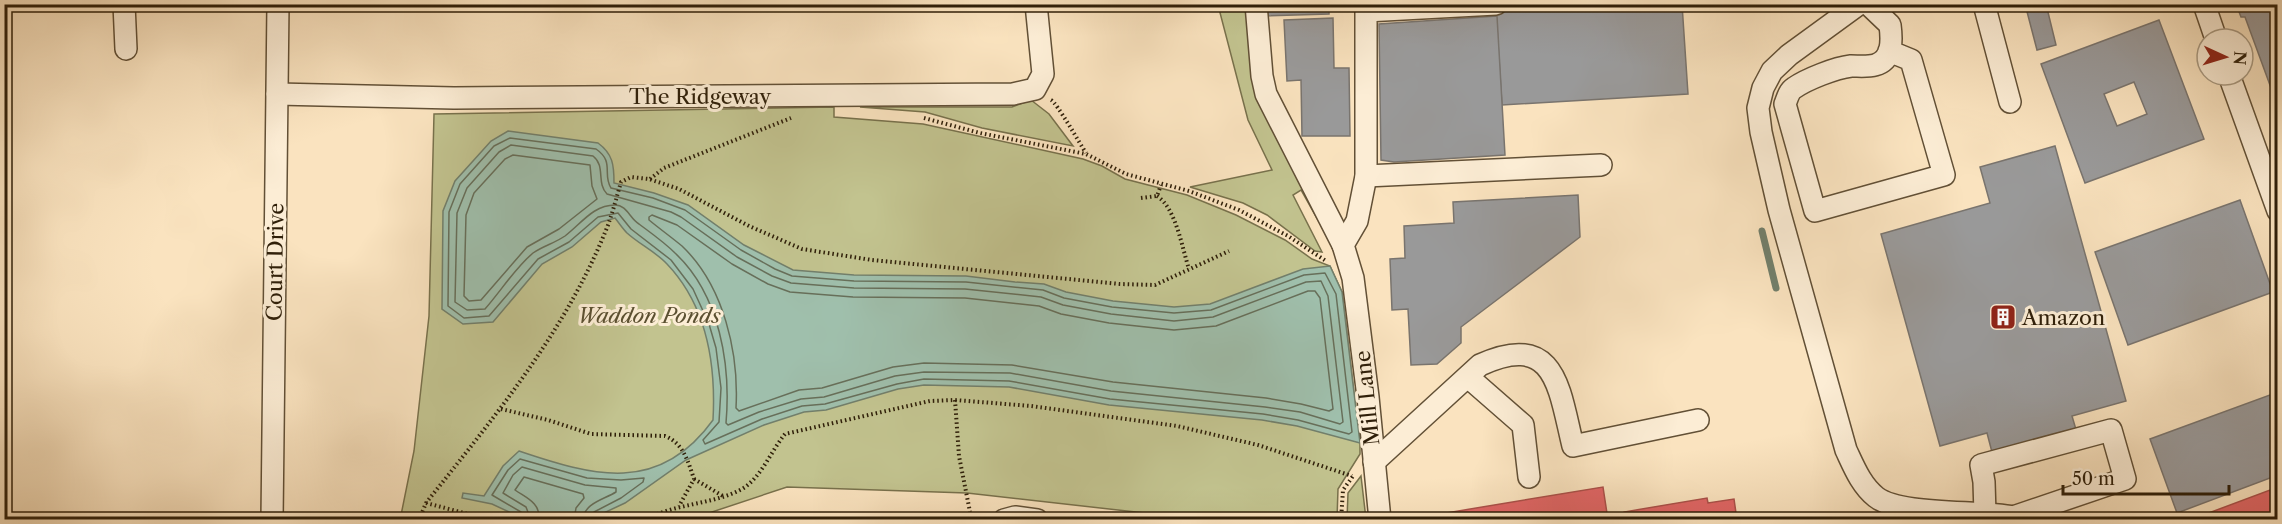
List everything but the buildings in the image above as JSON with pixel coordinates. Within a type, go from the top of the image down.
[{"type":"street","points":[[124,4],[126,49]]},
{"type":"street","name":"Court Drive","points":[[272,519],[278,4]]},
{"type":"street","points":[[1035,90],[1043,74],[1036,4]]},
{"type":"street","name":"Mill Lane","points":[[1256,4],[1262,76],[1266,94],[1338,253],[1353,278],[1380,519]]},
{"type":"street","points":[[1338,253],[1357,221],[1366,176],[1366,11],[1496,4]]},
{"type":"street","points":[[1859,4],[1789,55],[1772,71],[1763,88],[1758,108],[1761,132],[1779,210],[1846,450],[1862,482],[1877,497],[1903,507],[2013,518],[2125,479],[2111,430],[1981,465],[1985,514]]},
{"type":"street","points":[[1868,4],[1890,25],[1893,44],[1889,51],[1876,65],[1838,70],[1792,89],[1785,104],[1815,212],[1944,175],[1911,60],[1889,51]]},
{"type":"street","points":[[1984,4],[2010,102]]},
{"type":"street","points":[[2204,4],[2212,27]]},
{"type":"street","points":[[2233,87],[2277,211]]},
{"type":"street","name":"The Ridgeway","points":[[277,94],[454,98],[1013,94],[1035,90]]},
{"type":"street","points":[[1366,176],[1601,165]]},
{"type":"street","points":[[1374,462],[1480,365],[1499,356],[1515,354],[1532,356],[1543,361],[1558,387],[1573,446],[1698,420]]},
{"type":"street","points":[[1468,377],[1523,425],[1529,477]]},
{"type":"street","points":[[1004,519],[1015,517],[1037,519]]},
{"type":"path","points":[[1035,90],[1056,103],[1062,117],[1086,154]]},
{"type":"path","points":[[913,117],[1086,154],[1126,174],[1189,191],[1239,210],[1288,236],[1326,262],[1338,253]]},
{"type":"path","points":[[649,179],[664,168],[793,118]]},
{"type":"path","points":[[419,519],[426,503],[501,409],[559,325],[609,224],[621,182],[631,177],[649,179],[679,189],[749,226],[802,249],[872,260],[1120,284],[1155,285],[1229,250]]},
{"type":"path","points":[[1157,196],[1161,185]]},
{"type":"path","points":[[1141,198],[1157,196],[1165,201],[1189,269]]},
{"type":"path","points":[[645,519],[659,512],[723,496],[743,488],[754,478],[785,434],[930,401],[955,400],[1031,406],[1177,426],[1258,445],[1352,476]]},
{"type":"path","points":[[955,400],[959,456],[970,512],[986,519]]},
{"type":"path","points":[[501,409],[548,420],[591,434],[665,436],[675,439],[680,445],[694,479],[723,496]]},
{"type":"path","points":[[1341,519],[1342,490],[1352,476],[1374,462]]},
{"type":"path","points":[[679,506],[694,479]]},
{"type":"path","points":[[426,503],[491,519]]},
{"type":"green space","points":[[1218,5],[1250,5],[1257,75],[1328,238],[1301,190],[1293,195],[1322,252],[1315,251],[1267,215],[1243,203],[1190,187],[1272,170],[1248,120]]},
{"type":"green space","points":[[1031,100],[1049,114],[1073,146],[982,128],[925,112],[860,107],[1012,107]]},
{"type":"green space","name":"Waddon Ponds","points":[[834,107],[834,117],[923,124],[1083,159],[1102,166],[1125,179],[1187,195],[1236,215],[1285,240],[1312,259],[1330,266],[1342,292],[1360,443],[1360,454],[1338,489],[1337,519],[1198,519],[967,493],[787,487],[691,519],[400,520],[414,451],[429,316],[434,114]]},
{"type":"green space","points":[[1361,476],[1366,519],[1347,519],[1348,493]]},
{"type":"water","name":"Waddon Ponds","points":[[508,131],[598,143],[607,151],[612,160],[614,183],[654,193],[688,205],[744,245],[793,270],[854,275],[966,276],[1044,284],[1066,292],[1113,301],[1174,307],[1210,304],[1303,269],[1330,266],[1342,292],[1360,443],[1297,426],[1262,420],[1109,405],[1009,387],[924,385],[898,389],[826,410],[804,412],[764,425],[686,460],[625,503],[591,519],[524,519],[492,504],[462,498],[463,493],[484,496],[503,466],[519,451],[573,467],[599,472],[624,473],[647,469],[670,460],[692,444],[713,420],[713,378],[710,358],[700,317],[691,298],[667,264],[627,233],[615,218],[601,222],[572,247],[542,264],[493,322],[463,324],[442,309],[443,211],[455,181],[491,141]]},
{"type":"waterway","points":[[1762,231],[1776,288]]},
{"type":"place","name":"Amazon","points":[[2003,317]]}]
